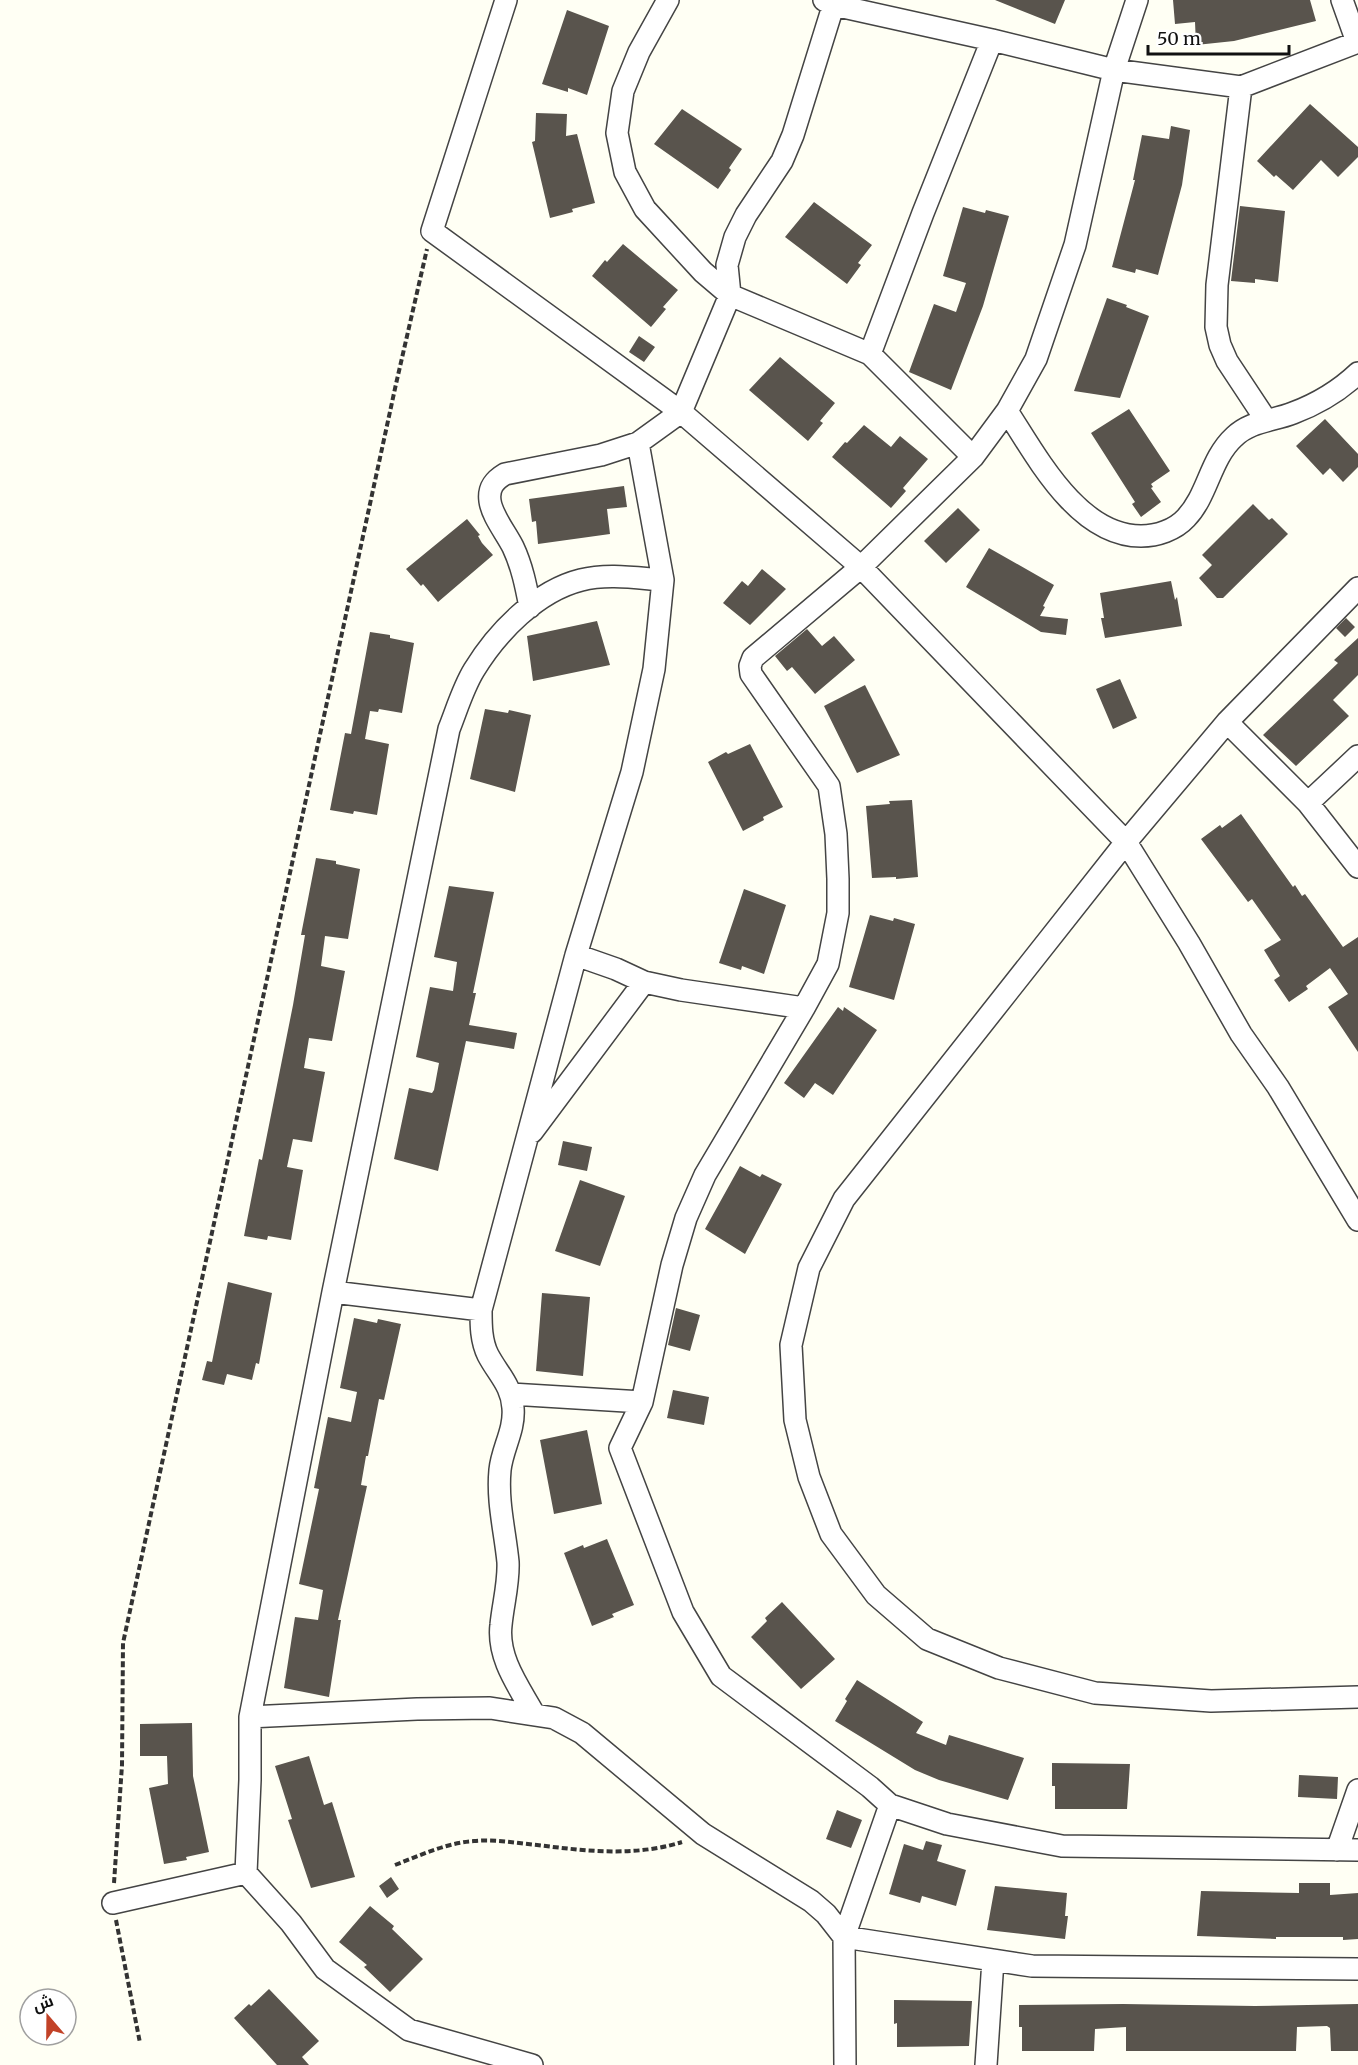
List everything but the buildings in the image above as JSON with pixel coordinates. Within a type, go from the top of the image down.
[{"type":"street","points":[[506,0],[432,231],[681,412],[861,567],[1126,842],[1194,951],[1241,1034],[1278,1088],[1358,1220]]},
{"type":"street","points":[[668,0],[639,52],[623,91],[617,133],[625,172],[645,209],[703,272],[730,295],[870,354],[973,457]]},
{"type":"street","points":[[1137,0],[1114,70],[1075,244],[1036,359],[1007,411],[973,457],[861,567],[761,650],[753,658],[750,666],[751,674],[830,786],[836,834],[838,913],[828,964],[705,1175],[686,1218],[672,1265],[642,1402],[620,1448],[683,1612],[721,1676],[870,1787],[890,1805],[947,1824],[1062,1846],[1348,1850],[1358,1790]]},
{"type":"street","points":[[530,607],[523,573],[492,508],[491,486],[505,474],[601,455],[638,443],[681,412],[730,295],[727,265],[732,243],[746,215],[782,161],[793,135],[831,2],[1114,70],[1241,87],[1358,42],[1341,0]]},
{"type":"street","points":[[870,354],[992,40]]},
{"type":"street","points":[[1241,87],[1218,285],[1216,327],[1227,361],[1266,420]]},
{"type":"street","points":[[1007,411],[1050,476],[1078,508],[1108,530],[1132,536],[1149,536],[1167,531],[1184,521],[1198,504],[1222,451],[1234,436],[1266,420],[1308,407],[1343,387],[1358,373]]},
{"type":"street","points":[[534,1714],[506,1662],[502,1644],[501,1628],[508,1575],[499,1487],[500,1466],[513,1424],[511,1394],[506,1380],[488,1355],[483,1342],[481,1310],[576,956],[632,772],[654,669],[663,580],[638,443]]},
{"type":"street","points":[[532,2065],[409,2030],[325,1969],[291,1923],[246,1873],[250,1717],[333,1292],[449,729],[474,669],[498,637],[530,607],[561,586],[583,579],[606,577],[663,580]]},
{"type":"street","points":[[1358,588],[1227,722],[1126,842],[844,1199],[809,1268],[790,1344],[795,1420],[808,1477],[831,1534],[876,1595],[927,1639],[999,1668],[1095,1693],[1211,1701],[1358,1697]]},
{"type":"street","points":[[1227,722],[1308,803],[1358,867]]},
{"type":"street","points":[[1308,803],[1358,756]]},
{"type":"street","points":[[576,956],[616,969],[644,982],[681,990],[804,1008]]},
{"type":"street","points":[[525,1142],[644,982]]},
{"type":"street","points":[[333,1292],[481,1310]]},
{"type":"street","points":[[511,1394],[642,1402]]},
{"type":"street","points":[[250,1717],[490,1708],[554,1718],[582,1734],[703,1834],[811,1901],[844,1937],[1032,1966],[1358,1969]]},
{"type":"street","points":[[845,2065],[844,1937],[890,1805]]},
{"type":"street","points":[[113,1903],[246,1873]]},
{"type":"street","points":[[986,2065],[993,1960]]},
{"type":"path","points":[[140,2043],[113,1903],[122,1765],[123,1643],[396,384],[432,231]]},
{"type":"path","points":[[395,1865],[447,1845],[475,1840],[507,1841],[589,1851],[648,1851],[703,1834]]}]
